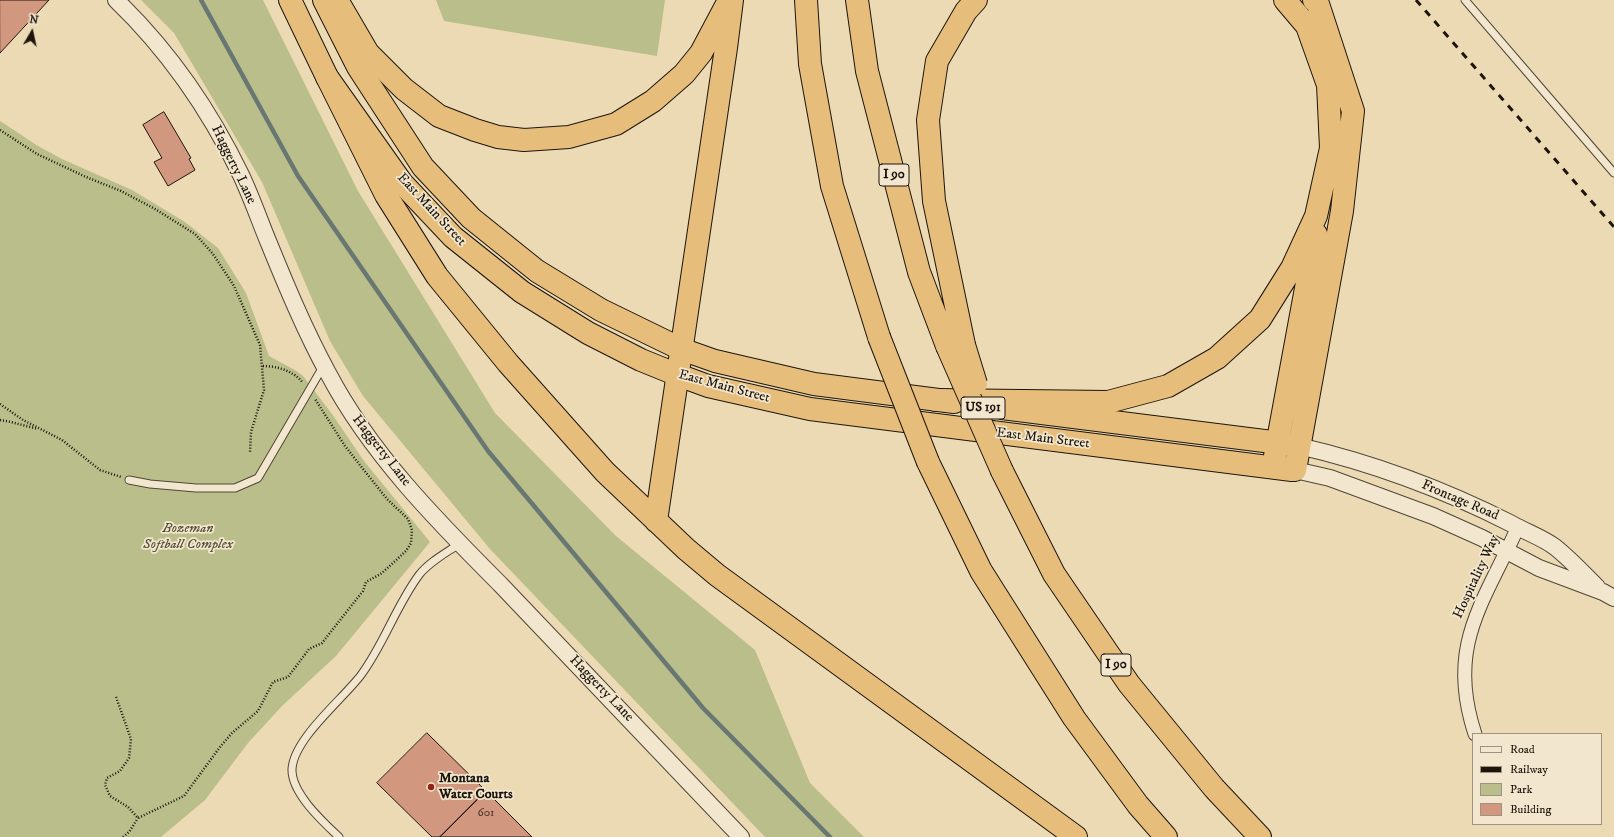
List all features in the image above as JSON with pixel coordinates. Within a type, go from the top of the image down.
[{"type":"highway","name":"East Main Street","points":[[290,0],[327,77],[402,183],[453,237],[522,292],[588,333],[641,360],[678,376],[708,386],[810,409],[933,426],[1295,470]]},
{"type":"highway","name":"East Main Street","points":[[324,0],[358,67],[423,167],[471,218],[543,275],[601,310],[681,349],[715,361],[814,384],[1289,445]]},
{"type":"highway","points":[[337,0],[368,53],[404,89],[440,116],[475,130],[498,137],[524,140],[569,137],[616,124],[652,101],[684,74],[701,53],[730,0]]},
{"type":"highway","points":[[656,521],[726,48],[730,0]]},
{"type":"highway","points":[[806,0],[810,64],[832,186],[879,337],[928,462],[981,571],[1074,718],[1138,805],[1166,837]]},
{"type":"highway","name":"I 90","points":[[857,0],[867,71],[916,264],[955,345]]},
{"type":"highway","points":[[955,345],[934,201],[928,120],[937,61],[966,11],[976,0]]},
{"type":"highway","points":[[1285,0],[1307,26],[1328,85],[1331,148],[1289,445],[1295,470]]},
{"type":"highway","points":[[1274,467],[1289,445],[1342,211],[1353,111],[1318,4],[1314,0]]},
{"type":"highway","points":[[327,77],[386,195],[437,276],[518,375],[605,472],[686,549],[718,575],[1076,837]]},
{"type":"highway","points":[[936,400],[1108,402],[1168,386],[1217,358],[1260,318],[1292,268],[1316,216],[1331,148]]},
{"type":"highway","name":"US 191","points":[[955,345],[1002,471]]},
{"type":"highway","name":"I 90","points":[[1002,471],[1054,574],[1129,684],[1214,788],[1260,837]]},
{"type":"street","name":"Haggerty Lane","points":[[116,0],[136,20],[161,49],[196,97],[220,135],[241,176],[273,254],[324,365],[350,412],[381,453],[423,504],[741,837]]},
{"type":"street","name":"Frontage Road","points":[[1289,445],[1336,455],[1373,466],[1436,489],[1493,515],[1554,546],[1608,595]]},
{"type":"street","name":"Frontage Road","points":[[1295,470],[1330,478],[1433,516],[1482,538],[1539,568],[1608,595]]},
{"type":"street","name":"Hospitality Way","points":[[1475,733],[1468,712],[1464,691],[1466,644],[1479,606],[1518,527]]},
{"type":"lane","points":[[1465,0],[1614,172]]},
{"type":"lane","points":[[129,480],[150,484],[196,488],[235,488],[258,478],[324,365]]},
{"type":"lane","points":[[339,837],[320,819],[300,793],[294,782],[292,770],[294,760],[305,739],[370,663],[386,636],[405,596],[419,575],[427,566],[460,544]]},
{"type":"path","points":[[0,130],[37,154],[86,177],[121,191],[155,209],[195,234],[214,254],[234,286],[260,345],[264,390],[251,432],[250,452]]},
{"type":"path","points":[[123,837],[129,832],[138,818],[184,796],[224,742],[232,733],[258,711],[273,682],[288,677],[309,649],[322,643],[363,591],[366,582],[382,573],[406,551],[411,543],[412,530],[408,519],[366,474],[299,378],[292,373],[275,366],[262,366]]},
{"type":"path","points":[[0,404],[23,420],[62,440],[100,470],[129,480]]},
{"type":"path","points":[[0,420],[45,431]]},
{"type":"path","points":[[116,696],[131,739],[130,758],[120,771],[108,778],[105,785],[110,796],[128,807],[138,818]]},
{"type":"green space","points":[[141,0],[263,0],[358,191],[495,413],[616,536],[755,650],[810,783],[864,837],[765,837],[490,549],[363,396],[330,341],[262,182],[174,33]]},
{"type":"green space","points":[[436,0],[665,0],[657,56],[444,21]]},
{"type":"green space","name":"Bozeman Softball Complex","points":[[0,121],[38,146],[62,159],[132,190],[185,222],[218,248],[246,293],[269,356],[303,376],[332,414],[364,461],[430,542],[336,656],[282,706],[248,743],[205,800],[161,837],[0,837]]},
{"type":"building","points":[[0,0],[49,0],[0,53]]},
{"type":"building","points":[[164,112],[191,158],[189,159],[195,170],[168,186],[154,162],[162,158],[143,125]]},
{"type":"building","name":"Montana Water Courts","points":[[427,733],[486,791],[440,837],[432,837],[377,783]]},
{"type":"building","points":[[486,791],[532,837],[440,837]]},
{"type":"waterway","points":[[201,0],[298,176],[488,451],[703,708],[830,837]]},
{"type":"railway","points":[[1416,0],[1614,227]]},
{"type":"place","name":"Montana Water Courts","points":[[431,787]]}]
